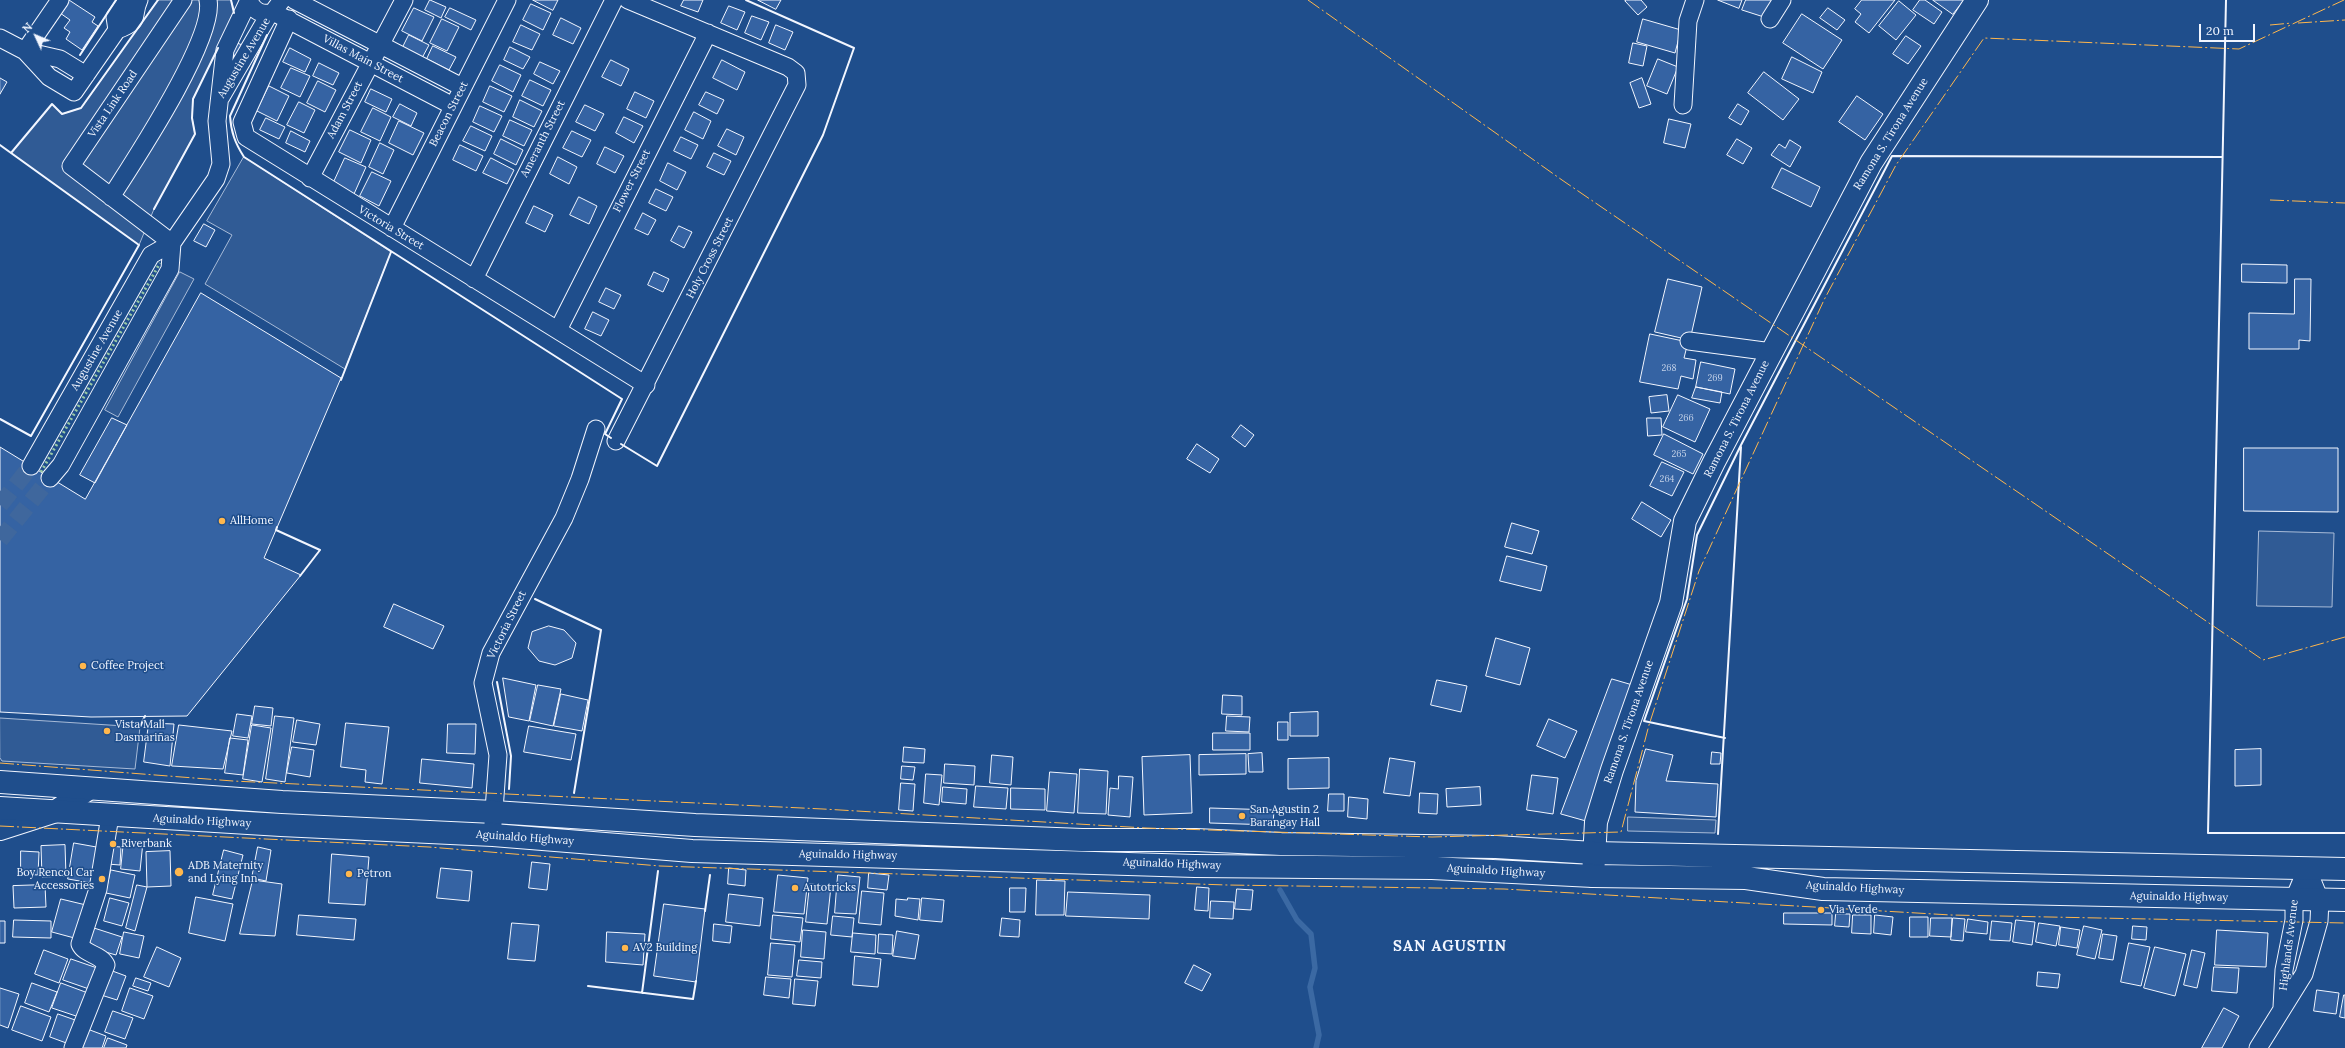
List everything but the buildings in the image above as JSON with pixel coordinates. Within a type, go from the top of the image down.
[{"type":"main road","name":"Ramona S. Tirona Avenue","points":[[1593,876],[1596,822],[1612,770],[1671,603],[1685,521],[1871,163],[1976,0]]},
{"type":"main road","name":"Aguinaldo Highway","points":[[0,782],[87,790],[282,802],[494,812],[695,825],[1064,840],[1196,840],[1282,844],[1496,848],[1594,853],[2345,869]]},
{"type":"main road","points":[[0,829],[56,811],[87,790]]},
{"type":"main road","name":"Aguinaldo Highway","points":[[0,808],[110,816],[493,835],[692,851],[1195,866],[1432,868],[1593,876],[1746,878],[1823,889],[2345,900]]},
{"type":"main road","points":[[1062,861],[1064,840]]},
{"type":"main road","points":[[1195,866],[1196,840]]},
{"type":"street","points":[[25,51],[60,0]]},
{"type":"street","name":"Vista Link Road","points":[[172,243],[71,166],[183,0]]},
{"type":"street","points":[[111,197],[169,105],[204,31],[208,0]]},
{"type":"street","name":"Villas Main Street","points":[[248,0],[257,11],[275,8],[289,19],[453,106]]},
{"type":"street","name":"Augustine Avenue","points":[[31,466],[151,255],[172,243],[216,179],[221,164],[216,120],[225,50],[248,0]]},
{"type":"street","name":"Villas Main Street","points":[[294,0],[380,46],[462,87]]},
{"type":"street","name":"Adam Street","points":[[310,178],[404,0]]},
{"type":"street","name":"Beacon Street","points":[[392,228],[507,0]]},
{"type":"street","name":"Ameranth Street","points":[[474,278],[614,0]]},
{"type":"street","points":[[628,0],[708,33]]},
{"type":"street","points":[[1683,105],[1688,21],[1695,0]]},
{"type":"street","points":[[1770,19],[1782,0]]},
{"type":"street","points":[[25,51],[49,77],[74,92],[117,30],[115,17],[124,5],[138,1]]},
{"type":"street","name":"Augustine Avenue","points":[[218,103],[275,8]]},
{"type":"street","name":"Victoria Street","points":[[289,19],[245,115],[243,130],[251,142],[646,385]]},
{"type":"street","name":"Holy Cross Street","points":[[616,441],[646,385],[797,85],[796,73],[788,67],[708,33]]},
{"type":"street","name":"Flower Street","points":[[558,330],[708,33]]},
{"type":"street","points":[[0,38],[25,51],[60,59],[86,75]]},
{"type":"street","points":[[50,478],[61,464],[170,269],[172,243]]},
{"type":"street","points":[[1689,342],[1772,352]]},
{"type":"street","name":"Victoria Street","points":[[493,835],[498,755],[483,683],[491,652],[564,518],[580,479],[596,429]]},
{"type":"street","points":[[73,1048],[106,965],[104,960],[82,949],[80,944],[98,889],[110,816]]},
{"type":"street","name":"Highlands Avenue","points":[[2282,1008],[2284,970],[2294,920],[2294,899],[2308,868]]},
{"type":"street","name":"Highlands Avenue","points":[[2258,1048],[2304,974],[2319,921],[2320,900],[2308,868]]},
{"type":"shaded area","points":[[158,0],[231,0],[235,13],[193,99],[192,118],[195,134],[154,209],[139,245],[11,153],[52,104],[62,114],[81,108]]},
{"type":"shaded area","points":[[244,157],[391,252],[345,369],[205,284],[232,235],[207,221]]},
{"type":"shaded area","points":[[180,272],[194,279],[118,417],[105,410]]},
{"type":"shaded area","points":[[2259,531],[2334,533],[2332,607],[2257,606]]},
{"type":"shaded area","points":[[0,718],[140,727],[135,769],[2,761],[0,758]]},
{"type":"shaded area","points":[[1628,817],[1716,820],[1715,833],[1628,831]]},
{"type":"waterway","points":[[1280,890],[1297,920],[1311,934],[1315,968],[1310,987],[1319,1035],[1316,1048]]},
{"type":"tunnel","points":[[0,505],[31,466]]},
{"type":"tunnel","points":[[0,540],[50,478]]},
{"type":"hedge","points":[[41,472],[160,263]]},
{"type":"wall","points":[[80,55],[116,0]]},
{"type":"wall","points":[[11,153],[52,104],[62,114],[81,108],[158,0]]},
{"type":"wall","points":[[231,0],[234,13]]},
{"type":"wall","points":[[621,444],[657,466],[823,135],[854,48],[746,0]]},
{"type":"wall","points":[[2226,0],[2208,833],[2345,833]]},
{"type":"wall","points":[[267,35],[230,116],[234,137],[244,157],[622,399],[605,434],[611,438]]},
{"type":"wall","points":[[154,209],[195,134],[192,118],[193,99],[218,48]]},
{"type":"wall","points":[[0,145],[139,245],[31,436],[0,419]]},
{"type":"wall","points":[[1725,738],[1644,721],[1687,599],[1697,535],[1741,445],[1892,156],[2222,157]]},
{"type":"wall","points":[[341,380],[391,252]]},
{"type":"wall","points":[[1718,834],[1741,447]]},
{"type":"wall","points":[[277,527],[276,530],[320,550],[300,576]]},
{"type":"wall","points":[[535,599],[601,630],[574,793]]},
{"type":"wall","points":[[497,682],[511,756],[509,789]]},
{"type":"wall","points":[[140,727],[145,716]]},
{"type":"wall","points":[[642,993],[658,871]]},
{"type":"wall","points":[[705,911],[710,875]]},
{"type":"wall","points":[[588,986],[693,999],[696,981]]},
{"type":"power","points":[[1308,0],[1562,180],[2263,660],[2345,637]]},
{"type":"power","points":[[0,763],[233,781],[823,809],[1146,828],[1432,837],[1621,832],[1649,725],[1699,571],[1824,300],[1896,165],[1984,38],[2239,49],[2344,0]]},
{"type":"power","points":[[2298,23],[2345,20]]},
{"type":"power","points":[[2270,25],[2292,23]]},
{"type":"power","points":[[2270,200],[2345,203]]},
{"type":"power","points":[[0,826],[429,847],[660,866],[1227,885],[1504,889],[1951,915],[2345,923]]},
{"type":"place","name":"AllHome","points":[[222,521]]},
{"type":"place","name":"Coffee Project","points":[[83,666]]},
{"type":"place","name":"Vista Mall Dasmariñas","points":[[107,731]]},
{"type":"place","name":"San Agustin 2 Barangay Hall","points":[[1242,816]]},
{"type":"place","name":"Riverbank","points":[[113,844]]},
{"type":"place","name":"ADB Maternity and Lying Inn","points":[[179,872]]},
{"type":"place","name":"Petron","points":[[349,874]]},
{"type":"place","name":"Boy Rencol Car Accessories","points":[[102,879]]},
{"type":"place","name":"Autotricks","points":[[795,888]]},
{"type":"place","name":"Via Verde","points":[[1821,910]]},
{"type":"place","name":"AV2 Building","points":[[625,948]]},
{"type":"district","name":"SAN AGUSTIN","points":[[1450,947]]}]
